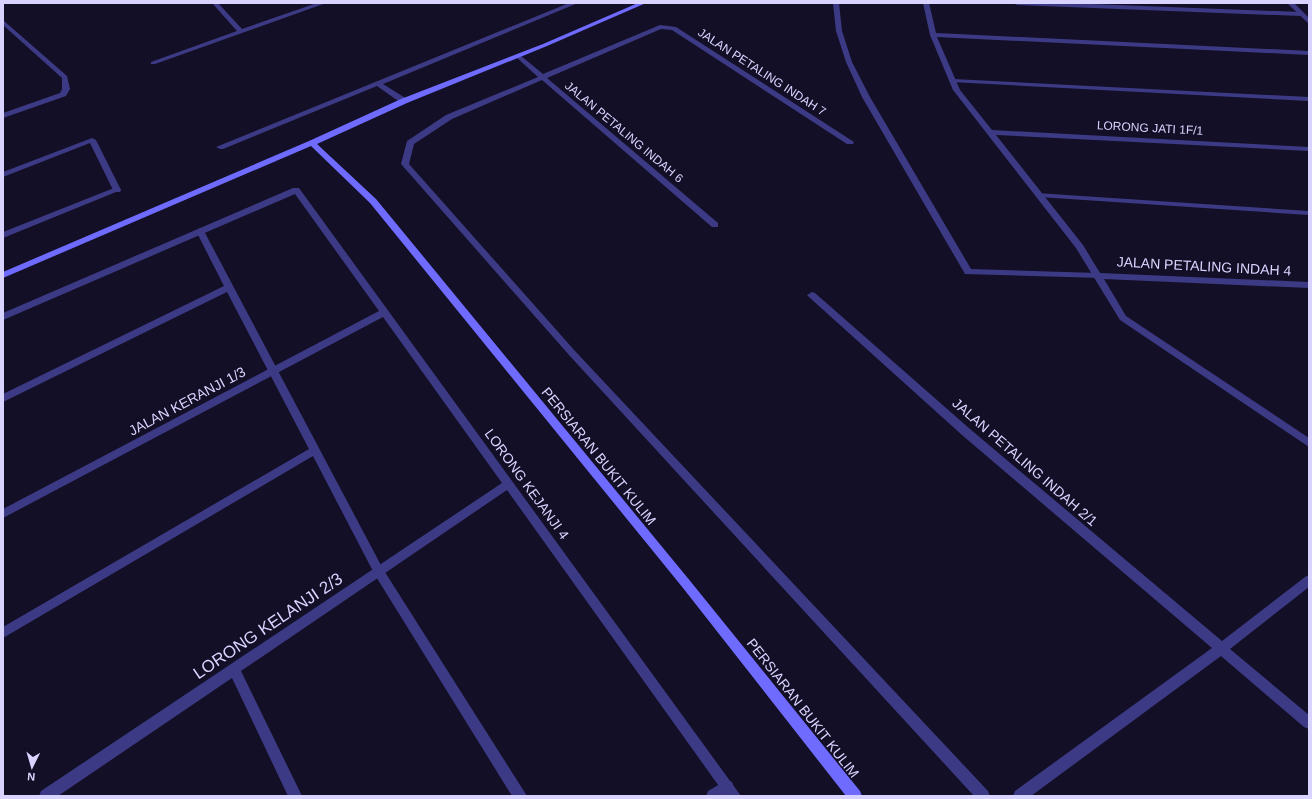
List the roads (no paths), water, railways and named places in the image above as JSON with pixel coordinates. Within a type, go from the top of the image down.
[{"type":"street","points":[[215,3],[241,32]]},
{"type":"street","points":[[153,63],[323,3]]},
{"type":"street","points":[[220,147],[574,3]]},
{"type":"street","points":[[3,275],[312,143],[404,101],[518,56],[643,3]]},
{"type":"street","name":"JALAN PETALING INDAH 4","points":[[836,3],[839,31],[850,62],[863,90],[968,272],[1309,285]]},
{"type":"street","points":[[926,3],[933,35],[957,90],[1080,247],[1123,318],[1309,443]]},
{"type":"street","points":[[1017,3],[1301,14]]},
{"type":"street","points":[[1290,3],[1309,22]]},
{"type":"street","points":[[3,22],[65,77],[67,82],[63,94],[3,116]]},
{"type":"street","name":"JALAN PETALING INDAH 7","points":[[542,77],[660,27],[674,28],[850,142]]},
{"type":"street","points":[[933,35],[1309,53]]},
{"type":"street","name":"JALAN PETALING INDAH 6","points":[[518,56],[716,225]]},
{"type":"street","points":[[542,77],[449,117],[410,143],[405,164],[572,353],[983,796]]},
{"type":"street","points":[[953,81],[1309,99]]},
{"type":"street","points":[[377,83],[404,101]]},
{"type":"street","name":"LORONG JATI 1F/1","points":[[990,132],[1309,149]]},
{"type":"street","points":[[3,175],[92,140],[117,190],[3,235]]},
{"type":"street","name":"PERSIARAN BUKIT KULIM","points":[[312,143],[378,207],[682,579],[855,796]]},
{"type":"street","name":"LORONG KEJANJI 4","points":[[200,232],[296,190],[730,792]]},
{"type":"street","points":[[1039,196],[1309,213]]},
{"type":"street","points":[[3,317],[200,232],[378,572],[520,796]]},
{"type":"street","points":[[3,398],[230,287]]},
{"type":"street","name":"JALAN PETALING INDAH 2/1","points":[[812,295],[966,432],[1309,723]]},
{"type":"street","name":"JALAN KERANJI 1/3","points":[[3,514],[384,312]]},
{"type":"street","points":[[3,633],[315,450]]},
{"type":"street","name":"LORONG KELANJI 2/3","points":[[46,796],[508,484]]},
{"type":"street","points":[[1020,796],[1222,649],[1309,580]]},
{"type":"street","points":[[234,669],[295,796]]},
{"type":"street","points":[[713,796],[730,792]]}]
